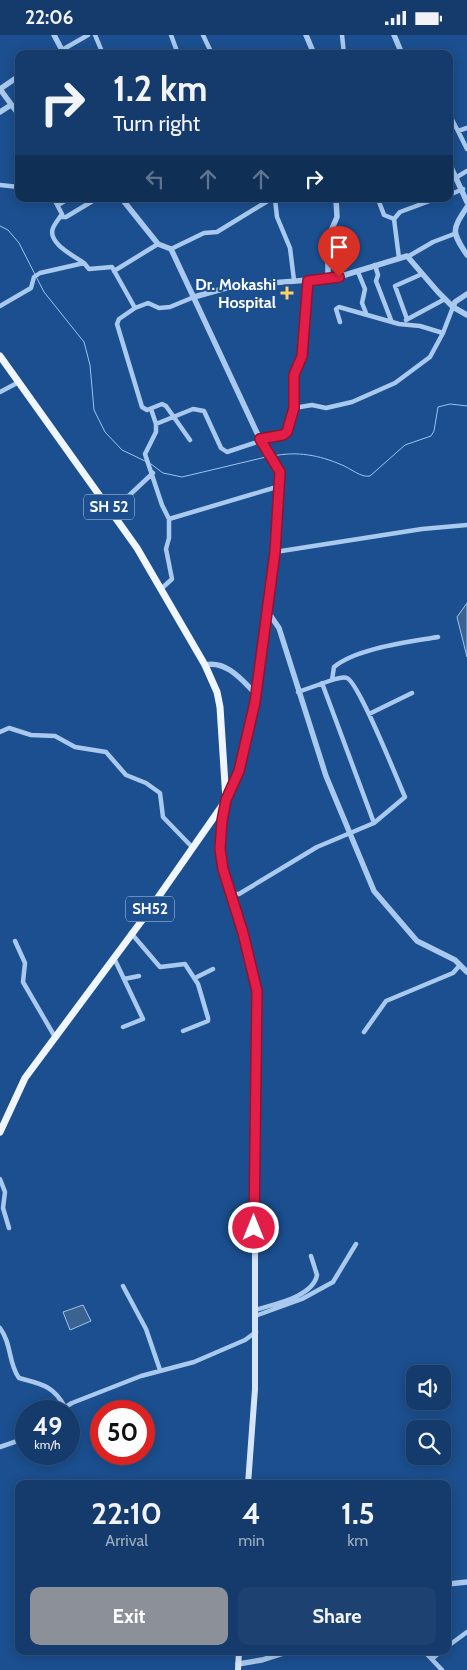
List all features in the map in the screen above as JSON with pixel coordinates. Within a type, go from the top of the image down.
[{"type":"main road","name":"SH 52","points":[[0,357],[137,548],[205,665]]},
{"type":"main road","points":[[205,665],[217,692],[220,707],[226,800],[220,849],[223,869],[232,895],[257,991],[254,1170],[256,1333],[255,1389],[248,1480]]},
{"type":"main road","name":"SH52","points":[[0,1132],[25,1078],[226,800]]},
{"type":"street","points":[[54,35],[62,50],[88,35]]},
{"type":"street","points":[[95,35],[101,50]]},
{"type":"street","points":[[171,35],[177,50]]},
{"type":"street","points":[[203,35],[210,50]]},
{"type":"street","points":[[306,35],[312,50]]},
{"type":"street","points":[[342,35],[344,50]]},
{"type":"street","points":[[394,35],[400,50]]},
{"type":"street","points":[[15,79],[0,89],[15,110]]},
{"type":"street","points":[[0,112],[11,105]]},
{"type":"street","points":[[453,122],[467,149]]},
{"type":"street","points":[[458,131],[467,128]]},
{"type":"street","points":[[453,170],[463,189],[467,202]]},
{"type":"street","points":[[457,177],[467,171]]},
{"type":"street","points":[[0,185],[15,187]]},
{"type":"street","points":[[453,193],[463,189]]},
{"type":"street","points":[[56,202],[62,214],[52,231],[55,241],[89,269],[108,266],[114,271],[136,308]]},
{"type":"street","points":[[58,205],[63,202]]},
{"type":"street","points":[[60,217],[66,217],[91,202]]},
{"type":"street","points":[[124,202],[158,244],[171,249],[260,439],[280,472],[275,552],[268,612],[248,739],[239,771],[226,800]]},
{"type":"street","points":[[171,249],[204,233],[217,231],[266,202]]},
{"type":"street","points":[[276,202],[278,217],[290,248],[294,280]]},
{"type":"street","points":[[328,279],[328,238],[337,217],[336,202]]},
{"type":"street","points":[[379,202],[384,215],[394,219]]},
{"type":"street","points":[[399,257],[394,219],[400,212],[427,202]]},
{"type":"street","points":[[467,207],[455,225],[454,234],[467,255]]},
{"type":"street","points":[[190,440],[175,416],[164,404],[147,411],[142,407],[117,324],[119,319],[148,303],[159,308],[170,307],[194,297],[233,285],[328,279],[358,272],[399,257],[409,256],[433,242],[454,234]]},
{"type":"street","points":[[114,271],[158,244]]},
{"type":"street","points":[[409,256],[422,274],[445,299],[453,307],[467,315]]},
{"type":"street","points":[[0,306],[31,288],[34,276],[84,263]]},
{"type":"street","points":[[375,265],[378,275],[376,281],[391,320]]},
{"type":"street","points":[[358,272],[365,289],[362,303],[366,313]]},
{"type":"street","points":[[407,319],[395,286],[422,274]]},
{"type":"street","points":[[156,424],[193,409],[204,411],[221,448],[227,452],[260,439],[283,435],[287,432],[294,408],[294,375],[302,356],[308,281]]},
{"type":"street","points":[[294,408],[312,405],[326,408],[377,392],[395,383],[430,357],[443,333],[455,302],[467,294]]},
{"type":"street","points":[[399,323],[445,299]]},
{"type":"street","points":[[340,322],[337,307],[443,333]]},
{"type":"street","points":[[0,392],[19,382]]},
{"type":"street","points":[[151,409],[156,424],[156,432],[146,450],[147,459],[162,505],[169,519],[169,538],[166,549],[172,579],[161,589]]},
{"type":"street","points":[[121,503],[153,473]]},
{"type":"street","points":[[169,519],[280,486]]},
{"type":"street","points":[[275,552],[422,529],[467,525]]},
{"type":"street","points":[[268,612],[279,628],[326,776],[374,891],[416,941],[455,960],[467,972]]},
{"type":"street","points":[[332,679],[334,667],[343,660],[404,642],[438,637]]},
{"type":"street","points":[[205,665],[213,663],[228,669],[255,693]]},
{"type":"street","points":[[232,895],[239,894],[317,847],[374,823],[405,797],[369,714],[352,681],[343,677],[332,679],[298,692]]},
{"type":"street","points":[[322,683],[374,823]]},
{"type":"street","points":[[369,714],[412,693]]},
{"type":"street","points":[[0,732],[9,728],[31,735],[54,736],[75,747],[106,752],[126,775],[146,783],[160,793],[163,817],[193,848]]},
{"type":"street","points":[[131,933],[160,967],[185,964],[195,978],[203,998],[208,1021],[183,1031]]},
{"type":"street","points":[[15,941],[25,963],[23,982],[54,1037]]},
{"type":"street","points":[[113,956],[143,1019],[123,1027]]},
{"type":"street","points":[[364,1032],[386,1001],[454,973],[460,965]]},
{"type":"street","points":[[195,978],[213,969]]},
{"type":"street","points":[[124,979],[139,976]]},
{"type":"street","points":[[0,1179],[6,1191],[3,1208],[9,1228]]},
{"type":"street","points":[[255,1313],[302,1299],[333,1282],[356,1244]]},
{"type":"street","points":[[255,1313],[299,1295],[311,1287],[317,1275],[311,1256]]},
{"type":"street","points":[[123,1285],[146,1329],[160,1370]]},
{"type":"street","points":[[0,1328],[10,1352],[11,1364],[19,1378],[51,1389],[60,1400]]},
{"type":"street","points":[[80,1401],[160,1370],[194,1362],[245,1340],[256,1333]]},
{"type":"street","points":[[0,1447],[15,1442]]},
{"type":"street","points":[[451,1584],[467,1582]]},
{"type":"street","points":[[451,1644],[467,1632]]},
{"type":"street","points":[[238,1667],[279,1655]]},
{"type":"street","points":[[428,1655],[442,1670]]},
{"type":"street","points":[[432,1659],[436,1655]]},
{"type":"water","points":[[467,603],[467,657],[457,617]]},
{"type":"water","points":[[83,1305],[91,1321],[70,1330],[63,1312]]},
{"type":"waterway","points":[[0,226],[8,230],[19,243],[44,292],[84,342],[90,365],[94,410],[105,432],[122,450],[145,461]]},
{"type":"waterway","points":[[273,456],[291,454],[316,456],[342,465],[363,476],[370,476],[405,445],[431,436],[434,431],[438,407],[450,404],[467,406]]},
{"type":"waterway","points":[[151,464],[163,473],[182,477],[266,457]]},
{"type":"place","name":"Dr. Mokashi Hospital","points":[[287,293]]},
{"type":"route","points":[[254,1228],[258,1031],[257,991],[254,971],[223,869],[220,849],[222,821],[226,800],[239,771],[243,751],[248,739],[265,637],[275,552],[280,472],[260,439],[283,435],[287,432],[294,408],[294,375],[302,356],[308,281],[339,277]]}]
